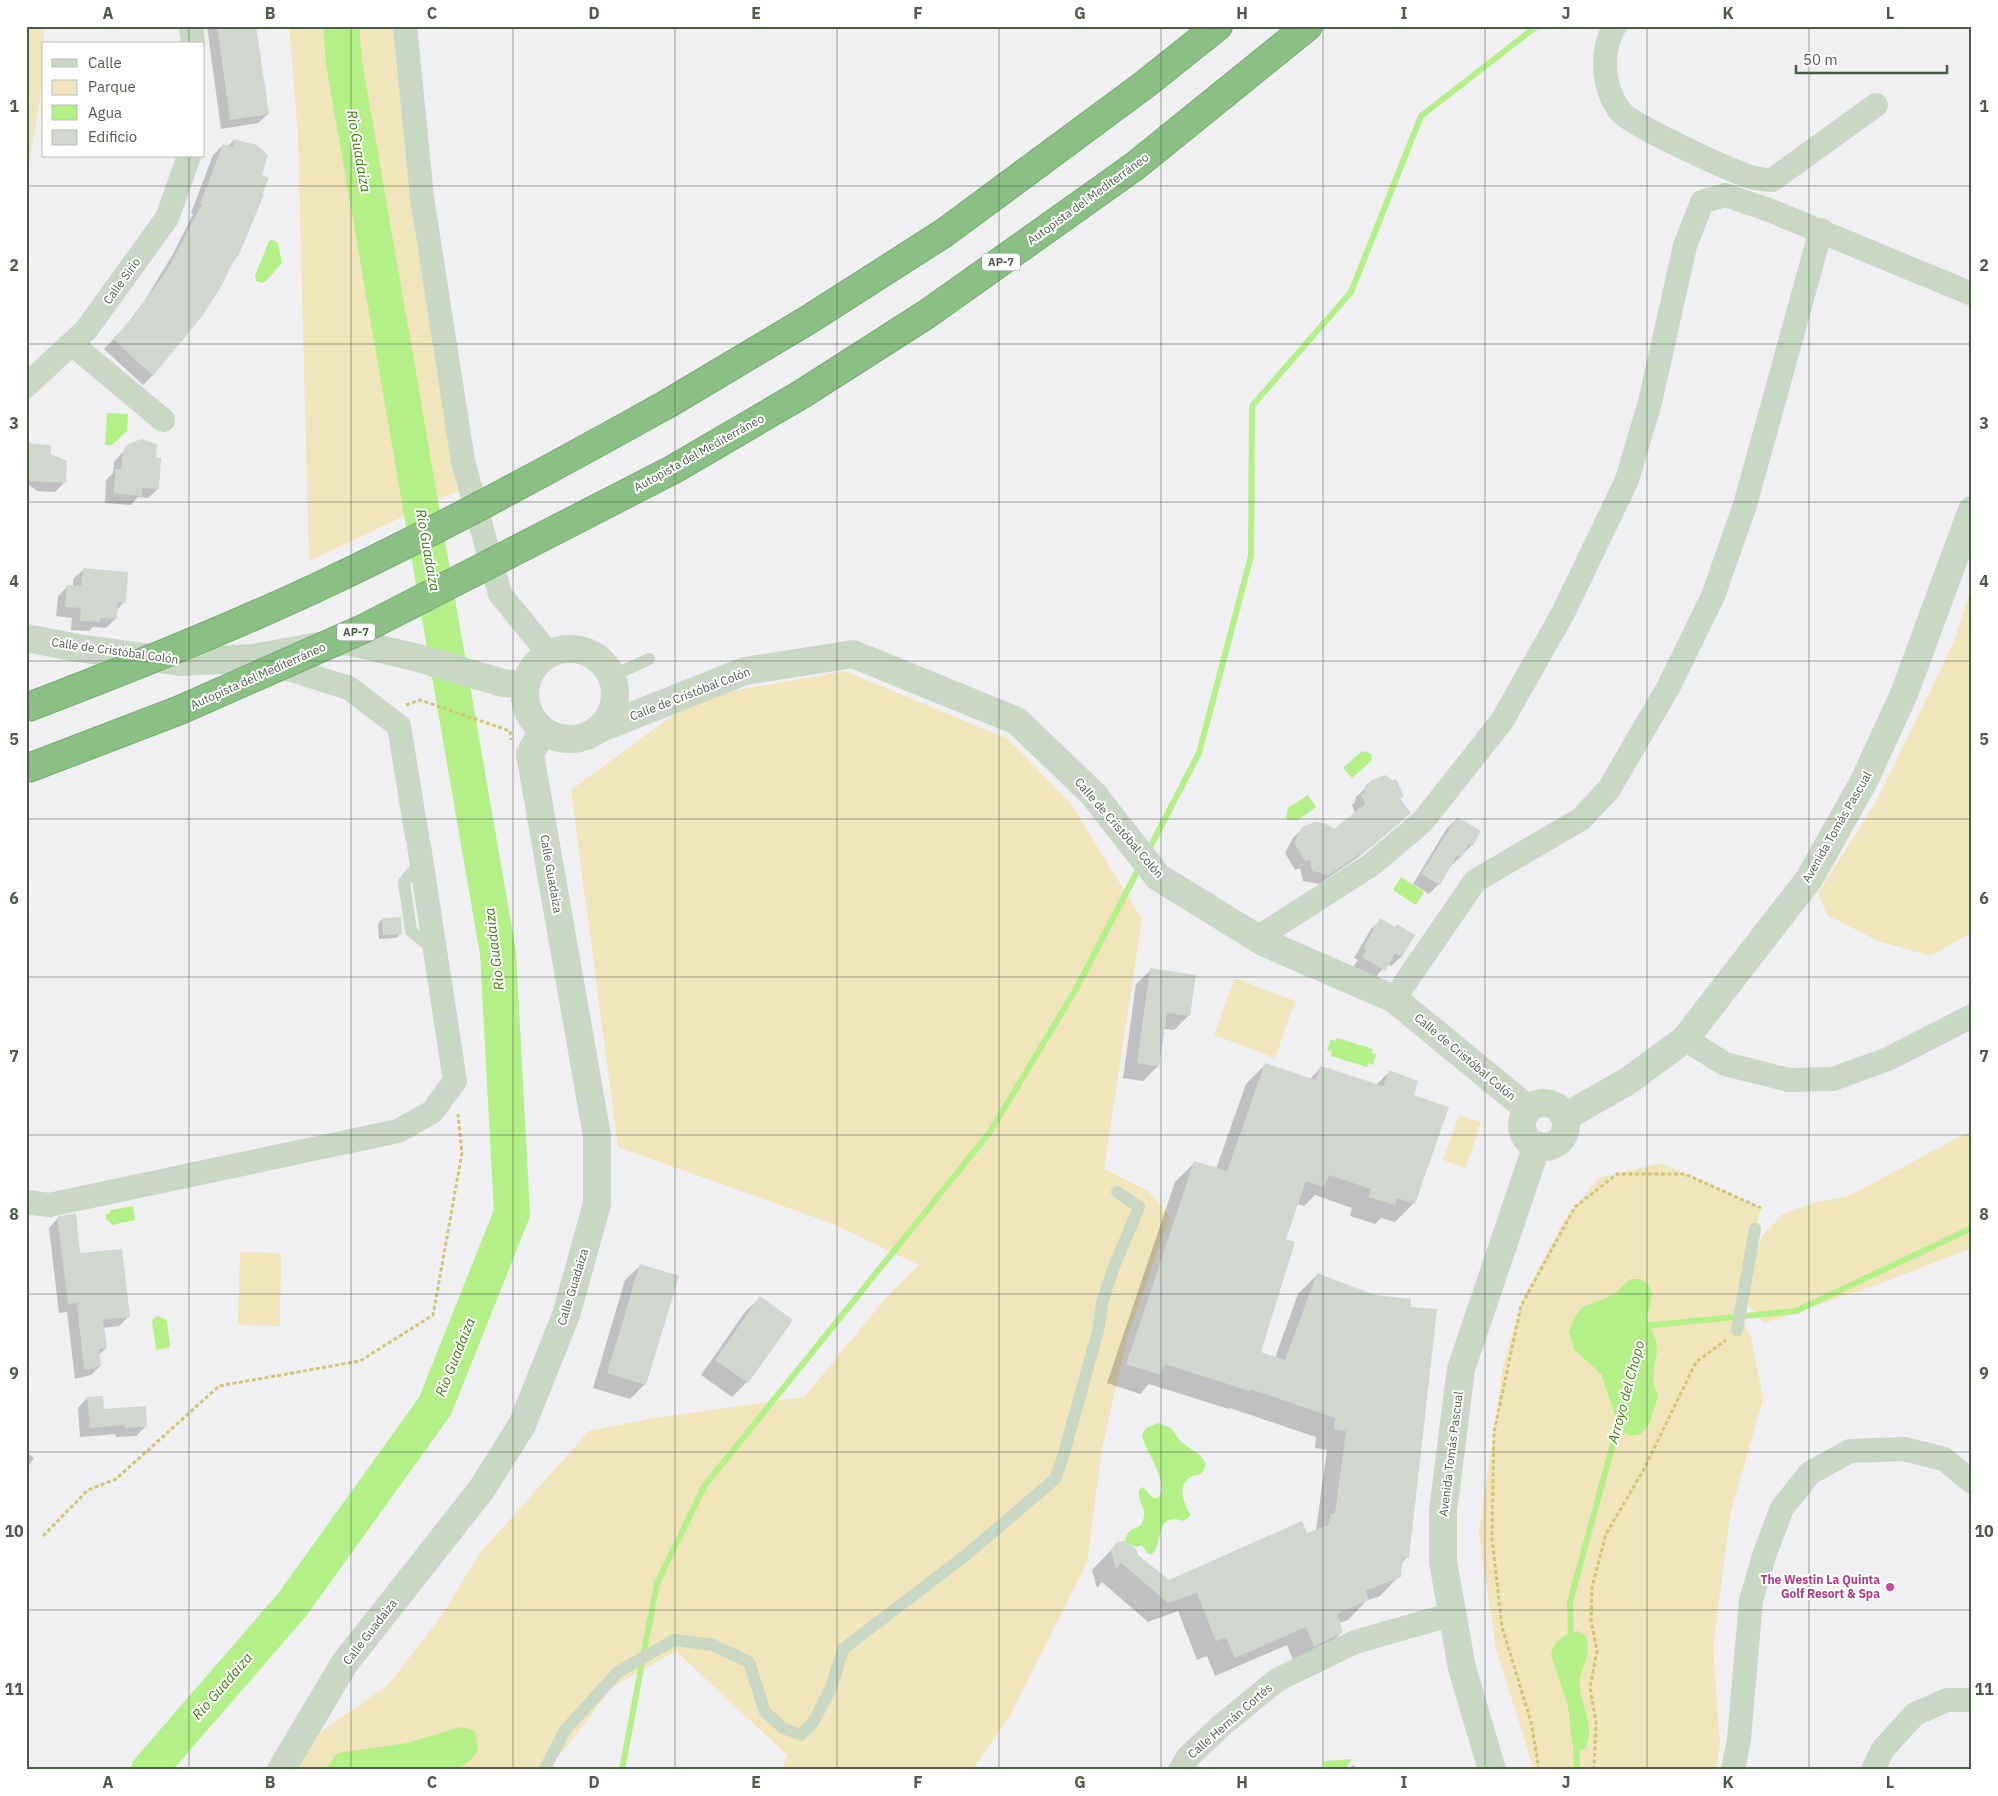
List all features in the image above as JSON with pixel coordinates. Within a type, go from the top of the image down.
[{"type":"highway","points":[[26,708],[144,662],[320,586],[505,494],[669,403],[808,320],[944,233],[1144,86],[1218,26]]},
{"type":"highway","name":"Autopista del Mediterráneo","points":[[26,769],[180,710],[363,629],[674,469],[802,394],[927,314],[1134,166],[1308,26]]},
{"type":"street","points":[[191,26],[193,42]]},
{"type":"street","points":[[405,26],[422,196],[464,461],[500,594],[549,654]]},
{"type":"street","points":[[1616,26],[1608,37],[1605,57],[1610,92],[1621,112],[1636,124],[1754,178],[1772,180],[1876,105]]},
{"type":"street","name":"Calle Sirio","points":[[26,386],[86,330],[167,218],[188,158]]},
{"type":"street","points":[[1769,210],[1772,180]]},
{"type":"street","points":[[1257,938],[1371,864],[1422,822],[1502,721],[1562,613],[1627,480],[1650,402],[1685,246],[1702,202],[1725,195],[1820,230],[1972,294]]},
{"type":"street","points":[[1394,999],[1475,881],[1581,819],[1609,789],[1669,686],[1714,596],[1745,505],[1820,230]]},
{"type":"street","points":[[72,344],[163,420]]},
{"type":"street","name":"Avenida Tomás Pascual","points":[[1565,1117],[1628,1081],[1685,1039],[1809,879],[1864,781],[1904,694],[1972,510]]},
{"type":"street","name":"Calle de Cristóbal Colón","points":[[26,638],[78,648],[181,662],[253,658],[347,641],[514,684]]},
{"type":"street","points":[[563,650],[578,650],[592,654],[604,663],[612,676],[616,690],[609,718],[599,729],[586,736],[572,739],[556,737],[543,730],[534,721],[528,710],[526,698],[514,684],[530,673],[538,662],[549,654],[563,650]]},
{"type":"street","name":"Calle de Cristóbal Colón","points":[[599,729],[744,671],[853,654],[1017,721],[1093,794],[1158,877],[1257,938],[1394,999],[1528,1109]]},
{"type":"street","points":[[26,1202],[49,1205],[398,1131],[432,1112],[455,1081],[399,726],[349,688],[253,658]]},
{"type":"street","name":"Calle Guadaiza","points":[[281,1770],[344,1664],[481,1490],[522,1426],[566,1315],[597,1204],[598,1136],[530,754],[543,730]]},
{"type":"street","points":[[1685,1039],[1725,1064],[1789,1080],[1833,1079],[1888,1059],[1972,1016]]},
{"type":"street","points":[[1541,1103],[1556,1105],[1565,1117],[1566,1131],[1558,1142],[1544,1147],[1531,1142],[1523,1130],[1524,1116],[1528,1109],[1541,1103]]},
{"type":"street","name":"Avenida Tomás Pascual","points":[[1492,1770],[1462,1668],[1443,1562],[1443,1511],[1462,1369],[1537,1145]]},
{"type":"street","points":[[1733,1770],[1739,1739],[1751,1600],[1765,1553],[1782,1508],[1810,1473],[1850,1451],[1904,1449],[1944,1459],[1972,1482]]},
{"type":"street","name":"Calle Hernán Cortés","points":[[1180,1770],[1188,1757],[1222,1725],[1277,1680],[1354,1642],[1453,1614]]},
{"type":"street","points":[[1873,1770],[1883,1750],[1915,1714],[1947,1700],[1972,1700]]},
{"type":"lane","points":[[612,676],[649,659]]},
{"type":"lane","points":[[544,1770],[565,1730],[618,1672],[674,1640],[713,1645],[749,1662],[764,1712],[783,1728],[801,1735],[814,1721],[831,1688],[843,1649],[966,1555],[1055,1479],[1063,1457],[1098,1331],[1105,1294],[1113,1269],[1139,1207],[1117,1192]]},
{"type":"lane","points":[[1737,1330],[1755,1229]]},
{"type":"path","points":[[420,700],[510,731]]},
{"type":"path","points":[[43,1536],[88,1490],[116,1479],[219,1386],[360,1361],[433,1315],[462,1153],[455,1081]]},
{"type":"path","points":[[1539,1770],[1531,1722],[1502,1627],[1492,1538],[1494,1432],[1521,1306],[1575,1207],[1617,1174],[1685,1174],[1761,1208]]},
{"type":"path","points":[[1594,1770],[1596,1722],[1590,1688],[1597,1651],[1591,1619],[1592,1587],[1606,1534],[1643,1471],[1696,1362],[1737,1333],[1737,1330]]},
{"type":"green space","points":[[26,26],[43,26],[44,42],[42,42],[40,98],[28,170],[26,172]]},
{"type":"green space","points":[[289,26],[405,26],[470,485],[309,561],[298,135]]},
{"type":"green space","points":[[1972,586],[1972,932],[1931,956],[1878,941],[1827,915],[1818,893],[1876,802],[1954,642]]},
{"type":"green space","points":[[845,671],[1008,739],[1071,804],[1142,919],[1104,1169],[1148,1191],[1170,1216],[1127,1337],[1102,1449],[1087,1563],[1011,1714],[972,1770],[782,1770],[787,1755],[676,1651],[612,1687],[568,1745],[546,1770],[296,1770],[319,1733],[388,1685],[440,1618],[480,1553],[589,1431],[654,1418],[804,1397],[887,1297],[919,1265],[833,1224],[618,1147],[571,790],[698,697]]},
{"type":"green space","points":[[1235,978],[1295,1001],[1275,1058],[1214,1035]]},
{"type":"green space","points":[[1459,1115],[1481,1122],[1466,1168],[1443,1160]]},
{"type":"green space","points":[[1972,1130],[1972,1248],[1871,1287],[1764,1323],[1748,1305],[1747,1281],[1762,1236],[1783,1214],[1817,1202],[1849,1196]]},
{"type":"green space","points":[[1661,1163],[1761,1208],[1736,1308],[1751,1337],[1763,1399],[1730,1515],[1713,1648],[1720,1745],[1716,1770],[1534,1770],[1496,1649],[1479,1534],[1504,1361],[1523,1298],[1565,1219],[1599,1178]]},
{"type":"green space","points":[[240,1252],[281,1253],[280,1326],[238,1325]]},
{"type":"water","points":[[273,240],[278,243],[282,263],[267,280],[262,283],[256,281],[255,276],[269,241]]},
{"type":"water","points":[[107,413],[128,414],[127,431],[112,445],[105,445]]},
{"type":"water","points":[[1362,751],[1372,755],[1371,761],[1352,778],[1343,768]]},
{"type":"water","points":[[1308,795],[1316,807],[1298,819],[1290,820],[1286,818],[1288,808]]},
{"type":"water","points":[[1401,877],[1424,892],[1416,905],[1393,890]]},
{"type":"water","points":[[1337,1038],[1373,1049],[1372,1053],[1376,1054],[1373,1065],[1368,1063],[1367,1067],[1331,1056],[1332,1051],[1327,1050],[1331,1039],[1335,1041]]},
{"type":"water","points":[[133,1206],[135,1220],[112,1225],[106,1219],[106,1214],[110,1213],[110,1210]]},
{"type":"water","points":[[1631,1279],[1640,1279],[1649,1285],[1652,1295],[1647,1320],[1656,1340],[1657,1352],[1653,1382],[1658,1397],[1649,1424],[1641,1434],[1630,1436],[1620,1430],[1601,1374],[1574,1349],[1569,1332],[1577,1314],[1584,1306],[1613,1294]]},
{"type":"water","points":[[157,1316],[167,1320],[170,1347],[156,1350],[152,1321]]},
{"type":"water","points":[[1158,1423],[1171,1428],[1181,1442],[1201,1456],[1206,1464],[1200,1474],[1189,1478],[1184,1485],[1182,1494],[1191,1515],[1184,1521],[1174,1519],[1164,1524],[1158,1544],[1151,1555],[1147,1553],[1142,1545],[1136,1547],[1125,1542],[1128,1533],[1140,1526],[1143,1520],[1144,1511],[1139,1490],[1143,1487],[1155,1498],[1158,1498],[1161,1491],[1159,1474],[1142,1435],[1146,1428]]},
{"type":"water","points":[[1578,1631],[1585,1635],[1588,1650],[1581,1674],[1580,1688],[1589,1725],[1589,1733],[1585,1749],[1580,1750],[1575,1748],[1572,1742],[1568,1706],[1551,1655],[1554,1646],[1560,1639]]},
{"type":"water","points":[[461,1727],[474,1730],[477,1738],[477,1750],[472,1759],[455,1770],[324,1770],[338,1753],[407,1743]]},
{"type":"water","points":[[1352,1759],[1345,1770],[1324,1770],[1324,1761]]},
{"type":"building","points":[[217,26],[256,26],[269,114],[230,120]]},
{"type":"building","points":[[233,139],[257,145],[268,155],[262,175],[269,178],[262,194],[264,194],[238,257],[236,256],[222,285],[203,315],[153,376],[113,339],[133,317],[169,267],[202,204],[200,204],[223,144],[234,147]]},
{"type":"building","points":[[141,439],[157,444],[156,458],[161,458],[159,489],[142,488],[142,496],[114,493],[115,469],[121,469],[123,451],[127,445]]},
{"type":"building","points":[[26,443],[51,445],[51,454],[67,461],[66,483],[26,481]]},
{"type":"building","points":[[83,568],[128,572],[126,603],[118,602],[117,619],[100,618],[100,622],[80,621],[81,608],[65,607],[67,585],[81,586]]},
{"type":"building","points":[[1385,775],[1392,780],[1396,779],[1404,796],[1400,799],[1411,813],[1375,844],[1329,875],[1312,871],[1310,860],[1305,861],[1294,843],[1302,827],[1315,822],[1324,823],[1334,829],[1365,804],[1361,795],[1364,793],[1365,786],[1372,780]]},
{"type":"building","points":[[1457,817],[1481,831],[1473,846],[1469,844],[1461,858],[1457,855],[1440,885],[1421,874]]},
{"type":"building","points":[[401,917],[402,934],[383,935],[382,918]]},
{"type":"building","points":[[1380,918],[1395,927],[1397,924],[1415,935],[1402,957],[1395,954],[1385,971],[1362,957],[1366,950],[1363,948]]},
{"type":"building","points":[[1150,968],[1196,975],[1190,1016],[1167,1013],[1159,1067],[1137,1063]]},
{"type":"building","points":[[1265,1063],[1316,1080],[1321,1066],[1383,1086],[1389,1070],[1418,1081],[1414,1095],[1449,1107],[1415,1204],[1397,1198],[1395,1205],[1368,1197],[1371,1189],[1329,1175],[1324,1187],[1306,1181],[1286,1239],[1295,1242],[1261,1352],[1285,1360],[1317,1273],[1375,1295],[1411,1299],[1411,1307],[1437,1309],[1409,1558],[1403,1557],[1401,1577],[1366,1591],[1369,1600],[1337,1614],[1343,1632],[1314,1647],[1306,1627],[1235,1658],[1226,1638],[1216,1641],[1197,1593],[1168,1603],[1121,1563],[1116,1570],[1111,1550],[1117,1542],[1125,1541],[1136,1549],[1138,1555],[1169,1580],[1302,1521],[1307,1533],[1328,1525],[1331,1514],[1335,1513],[1346,1431],[1334,1429],[1335,1418],[1250,1389],[1249,1391],[1165,1364],[1160,1375],[1126,1364],[1194,1161],[1227,1171]]},
{"type":"building","points":[[76,1213],[80,1253],[122,1249],[130,1317],[103,1320],[107,1348],[99,1349],[101,1366],[84,1370],[77,1303],[68,1304],[57,1217]]},
{"type":"building","points":[[640,1264],[679,1276],[646,1385],[607,1373]]},
{"type":"building","points":[[760,1296],[793,1320],[748,1383],[715,1360]]},
{"type":"building","points":[[103,1396],[104,1409],[146,1406],[147,1427],[125,1428],[125,1425],[90,1428],[87,1397]]},
{"type":"waterway","name":"Rio Guadaiza","points":[[149,1770],[292,1605],[435,1406],[512,1213],[498,953],[344,62],[341,26]]},
{"type":"waterway","points":[[1147,853],[1199,753],[1251,556],[1252,406],[1351,292],[1421,116],[1537,26]]},
{"type":"waterway","points":[[622,1770],[657,1583],[705,1485],[990,1132],[1076,989],[1140,866]]},
{"type":"waterway","name":"Arroyo del Chopo","points":[[1644,1328],[1644,1326],[1796,1311],[1972,1228]]},
{"type":"waterway","name":"Arroyo del Chopo","points":[[1571,1641],[1570,1602],[1620,1418]]},
{"type":"waterway","name":"Arroyo del Chopo","points":[[1576,1741],[1577,1770]]},
{"type":"place","name":"The Westin La Quinta Golf Resort & Spa","points":[[1890,1587]]}]
